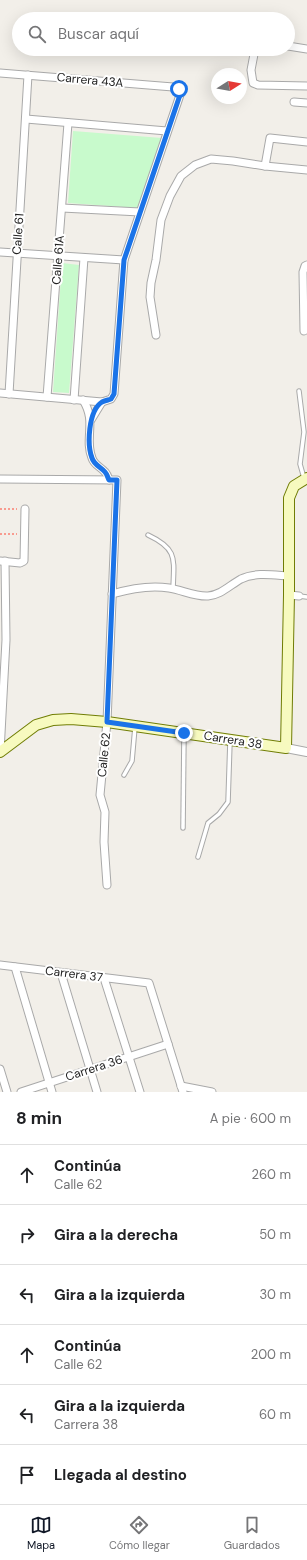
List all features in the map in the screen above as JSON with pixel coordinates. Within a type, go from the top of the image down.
[{"type":"main road","points":[[286,748],[298,596],[289,576],[289,498],[294,486],[306,479]]},
{"type":"main road","name":"Carrera 38","points":[[0,752],[36,725],[53,720],[71,718],[286,748]]},
{"type":"street","points":[[295,47],[307,49]]},
{"type":"street","points":[[254,56],[251,70],[253,83],[258,85],[307,86]]},
{"type":"street","name":"Carrera 43A","points":[[0,73],[28,74],[174,87],[179,89],[180,95],[167,131]]},
{"type":"street","name":"Calle 61","points":[[9,394],[28,74]]},
{"type":"street","points":[[294,102],[307,103]]},
{"type":"street","points":[[0,393],[102,402],[111,399],[114,394],[124,260],[167,131],[26,119]]},
{"type":"street","name":"Calle 61A","points":[[47,397],[68,123]]},
{"type":"street","points":[[265,166],[270,138],[307,142]]},
{"type":"street","points":[[156,335],[152,309],[151,283],[156,260],[161,220],[170,196],[181,176],[195,165],[211,159],[307,170]]},
{"type":"street","points":[[62,208],[140,212]]},
{"type":"street","points":[[0,252],[124,260]]},
{"type":"street","points":[[74,400],[84,258]]},
{"type":"street","points":[[304,331],[303,272],[305,266],[307,265]]},
{"type":"street","points":[[83,400],[91,420],[89,447],[92,459],[113,480]]},
{"type":"street","points":[[91,420],[102,402]]},
{"type":"street","points":[[0,479],[113,480]]},
{"type":"street","name":"Calle 62","points":[[107,885],[104,842],[106,812],[100,795],[107,722],[112,594],[113,480]]},
{"type":"street","points":[[0,752],[3,640],[3,561],[20,563],[24,561],[25,533],[23,509]]},
{"type":"street","points":[[112,594],[123,591],[149,588],[173,589],[207,597],[214,595],[241,579],[252,575],[289,576]]},
{"type":"street","points":[[286,748],[307,752]]},
{"type":"street","name":"Carrera 37","points":[[0,965],[148,983],[168,1044]]},
{"type":"street","points":[[15,967],[52,1092]]},
{"type":"street","points":[[61,973],[97,1092]]},
{"type":"street","points":[[104,978],[140,1092]]},
{"type":"street","points":[[168,1044],[182,1089],[212,1092]]},
{"type":"street","name":"Carrera 36","points":[[21,1092],[168,1044]]},
{"type":"street","points":[[0,1069],[7,1092]]},
{"type":"lane","points":[[299,391],[304,432],[300,464],[306,479]]},
{"type":"lane","points":[[148,535],[161,541],[169,548],[173,556],[173,589]]},
{"type":"lane","points":[[124,775],[132,761],[135,726]]},
{"type":"lane","points":[[183,828],[184,733]]},
{"type":"lane","points":[[198,857],[208,823],[219,814],[228,802],[230,740]]},
{"type":"path","points":[[0,509],[23,509]]},
{"type":"path","points":[[0,534],[25,533]]},
{"type":"green space","points":[[73,131],[162,138],[138,208],[68,203]]},
{"type":"green space","points":[[62,263],[79,265],[69,393],[53,392]]},
{"type":"route","points":[[179,89],[180,95],[124,260],[114,394],[111,399],[102,402],[91,420],[89,447],[92,459],[106,472],[109,480],[117,480],[107,722],[184,733]]}]
